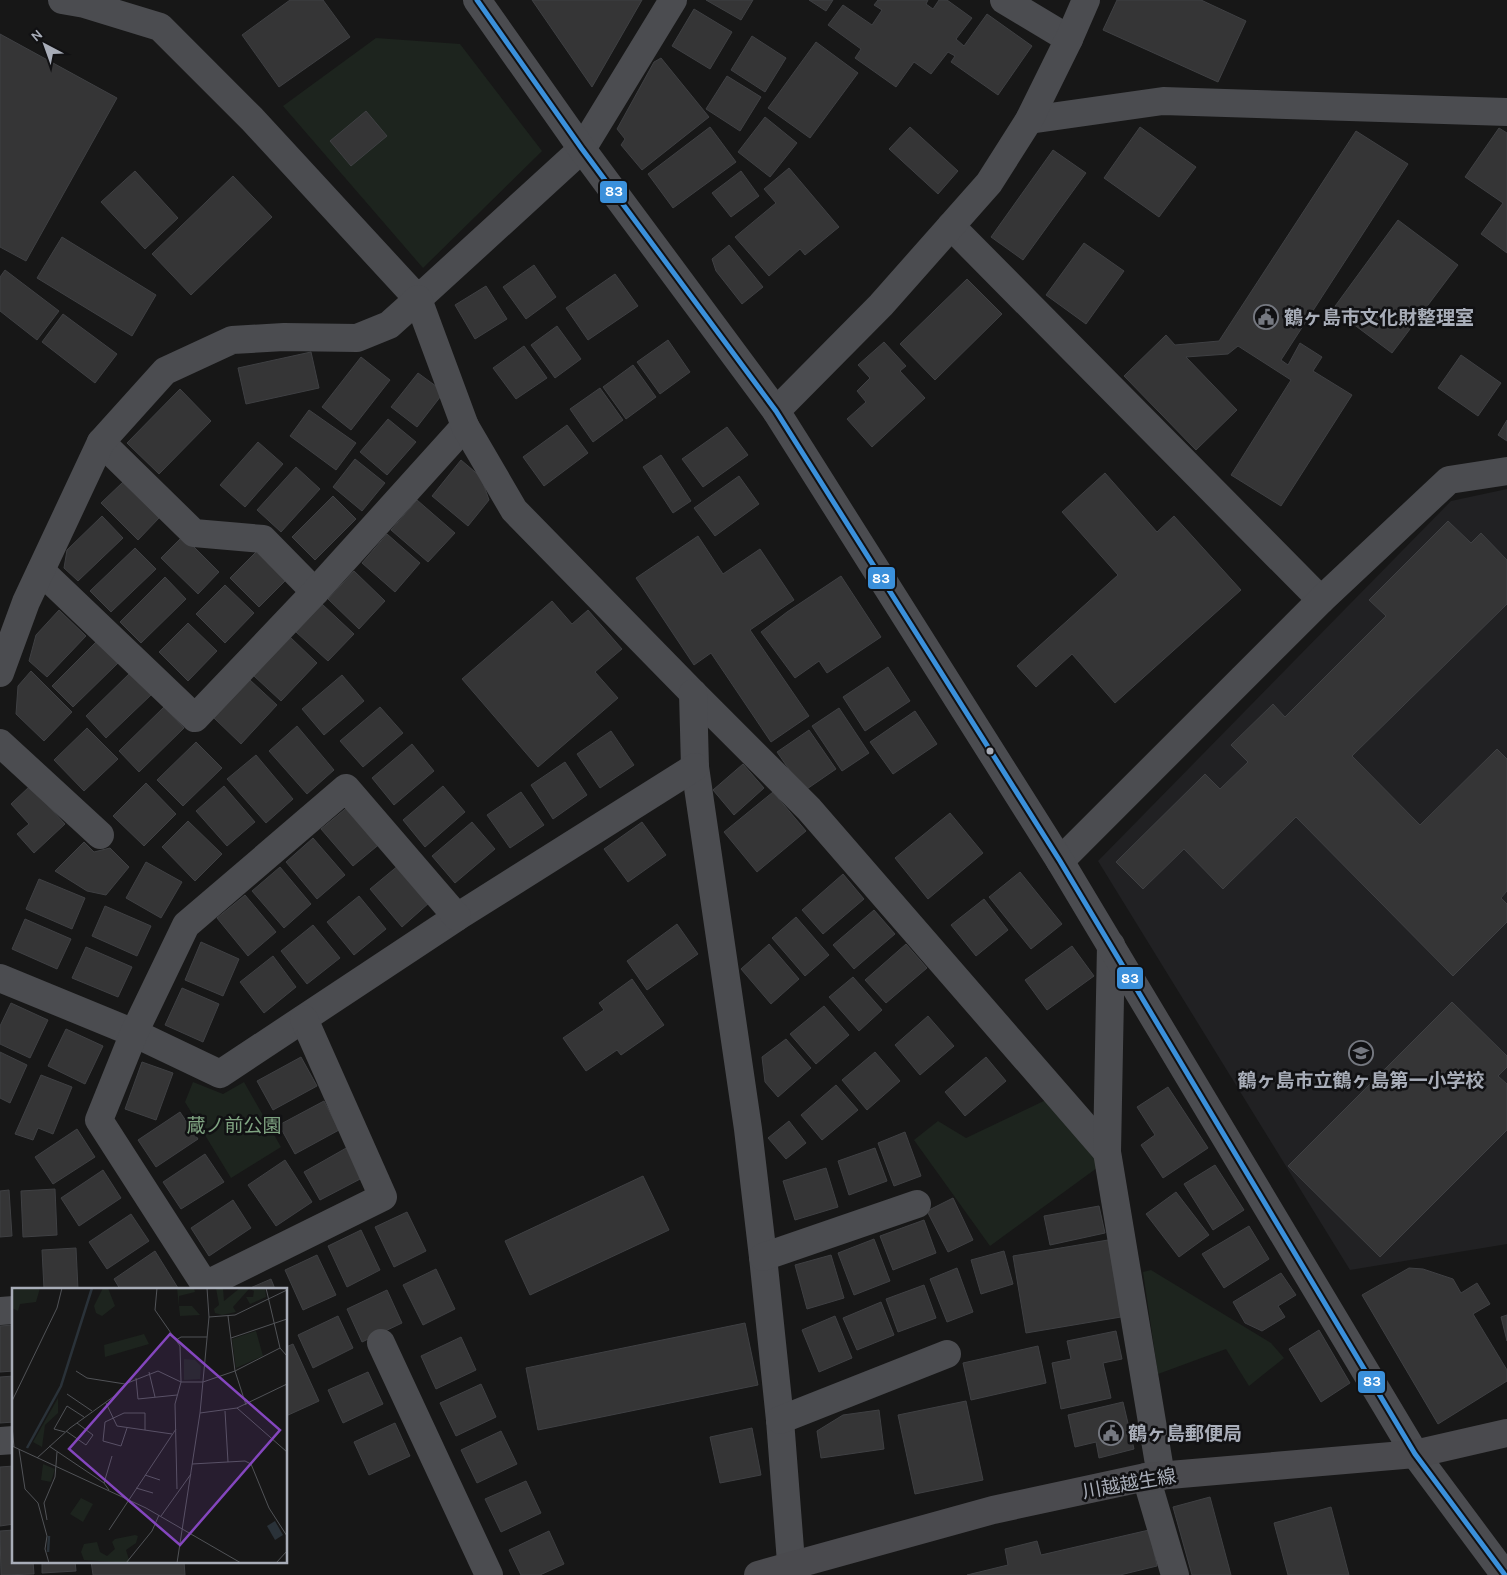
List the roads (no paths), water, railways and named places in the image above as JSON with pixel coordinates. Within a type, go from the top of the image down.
[{"type":"main road","name":"川越越生線","points":[[758,1575],[791,1570],[994,1510],[1154,1477],[1414,1454],[1507,1433]]},
{"type":"street","points":[[62,0],[97,4],[160,27],[252,119],[418,299],[465,426],[514,510],[809,809],[1107,1152]]},
{"type":"street","points":[[477,0],[582,149],[776,410],[1060,861],[1414,1454],[1504,1575]]},
{"type":"street","points":[[0,673],[26,602],[102,442],[165,371],[232,340],[284,337],[357,338],[389,325],[582,149],[673,0]]},
{"type":"street","points":[[1004,0],[1069,39]]},
{"type":"street","points":[[776,410],[881,305],[989,183],[1029,120],[1086,0]]},
{"type":"street","points":[[1029,120],[1163,101],[1507,112]]},
{"type":"street","points":[[951,226],[1321,600]]},
{"type":"street","points":[[41,571],[195,718],[315,592],[465,426]]},
{"type":"street","points":[[102,442],[194,533],[264,539],[315,592]]},
{"type":"street","points":[[1060,861],[1321,600],[1449,480],[1507,470]]},
{"type":"street","points":[[693,693],[696,767],[748,1129],[763,1257],[780,1420],[791,1570]]},
{"type":"street","points":[[0,743],[100,836]]},
{"type":"street","points":[[0,978],[134,1034],[220,1074],[457,917],[696,767]]},
{"type":"street","points":[[304,1019],[383,1197],[205,1285],[99,1120],[134,1034],[186,925],[346,788],[457,917]]},
{"type":"street","points":[[1111,945],[1107,1152],[1154,1477],[1175,1575]]},
{"type":"street","points":[[763,1257],[917,1204]]},
{"type":"street","points":[[381,1343],[489,1575]]},
{"type":"street","points":[[780,1420],[947,1354]]},
{"type":"place","name":"鶴ヶ島市文化財整理室","points":[[1266,317]]},
{"type":"place","name":"鶴ヶ島市立鶴ヶ島第一小学校","points":[[1361,1053]]},
{"type":"place","name":"鶴ヶ島郵便局","points":[[1111,1433]]},
{"type":"park label","name":"蔵ノ前公園","points":[[234,1125]]}]
